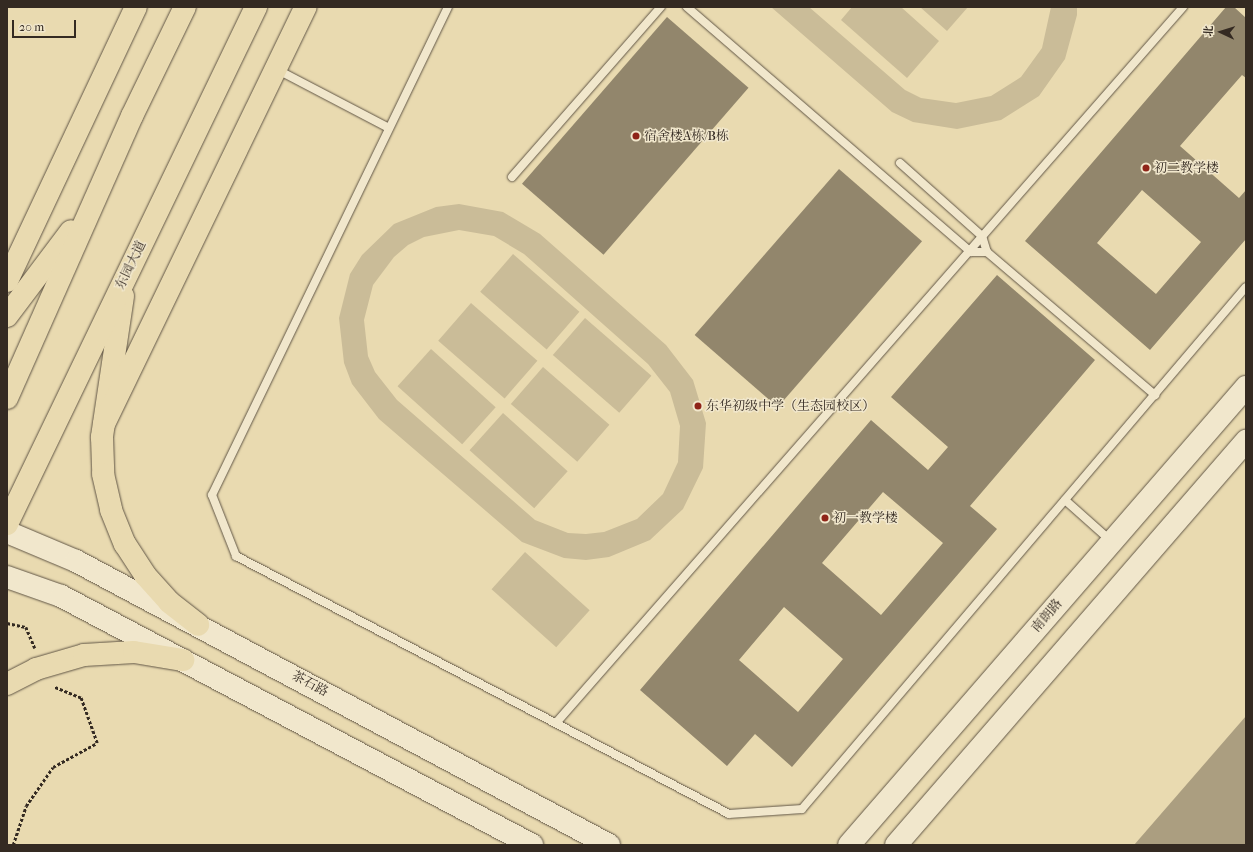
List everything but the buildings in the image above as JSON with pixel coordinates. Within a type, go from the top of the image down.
[{"type":"main road","points":[[7,281],[136,7]]},
{"type":"main road","points":[[7,398],[94,201],[186,7]]},
{"type":"main road","name":"东园大道","points":[[7,524],[256,7]]},
{"type":"main road","points":[[104,424],[306,7]]},
{"type":"main road","points":[[7,316],[94,201]]},
{"type":"main road","points":[[126,275],[104,424],[103,474],[111,510],[125,544],[144,575],[169,602],[198,625]]},
{"type":"main road","name":"南朗路","points":[[849,845],[1246,387]]},
{"type":"main road","points":[[896,845],[1246,441]]},
{"type":"main road","name":"茶石路","points":[[7,532],[76,561],[609,845]]},
{"type":"main road","points":[[7,578],[60,596],[532,845]]},
{"type":"main road","points":[[7,684],[36,669],[84,655],[134,652],[183,660]]},
{"type":"lane","points":[[448,7],[387,127],[212,495],[236,556],[729,814],[802,808],[1246,287]]},
{"type":"lane","points":[[512,177],[661,7]]},
{"type":"lane","points":[[687,7],[971,252],[987,252]]},
{"type":"lane","points":[[556,723],[971,252],[982,236],[1183,7]]},
{"type":"lane","points":[[276,68],[387,127]]},
{"type":"lane","points":[[900,163],[982,236],[987,252],[1154,395]]},
{"type":"lane","points":[[1065,500],[1112,541]]},
{"type":"path","points":[[13,845],[26,806],[53,767],[97,742],[81,698],[51,686]]},
{"type":"shaded area","points":[[771,7],[809,7],[905,90],[921,98],[956,103],[991,96],[1021,77],[1042,48],[1051,7],[1077,7],[1077,15],[1065,59],[1039,96],[1001,120],[957,129],[913,122],[892,112]]},
{"type":"shaded area","points":[[852,7],[901,7],[939,41],[907,78],[841,20]]},
{"type":"shaded area","points":[[920,7],[968,7],[947,31]]},
{"type":"shaded area","points":[[459,204],[503,212],[540,234],[666,345],[693,380],[706,423],[703,468],[683,509],[650,540],[609,557],[586,560],[564,558],[522,542],[379,419],[352,384],[344,363],[339,318],[350,274],[362,255],[394,224],[436,207]],"holes":[[[459,230],[494,236],[524,254],[648,364],[670,392],[680,426],[678,462],[663,494],[637,519],[604,532],[586,534],[568,533],[535,520],[397,400],[375,372],[368,356],[364,320],[373,285],[394,257],[408,245],[424,237]]]},
{"type":"shaded area","points":[[513,254],[579,312],[547,349],[480,292]]},
{"type":"shaded area","points":[[471,303],[537,361],[505,398],[438,341]]},
{"type":"shaded area","points":[[585,318],[651,376],[619,413],[553,355]]},
{"type":"shaded area","points":[[431,349],[496,407],[462,444],[398,386]]},
{"type":"shaded area","points":[[543,367],[609,425],[577,462],[511,404]]},
{"type":"shaded area","points":[[503,413],[568,471],[534,508],[470,450]]},
{"type":"shaded area","points":[[525,552],[590,610],[556,647],[492,589]]},
{"type":"shaded area","points":[[1246,716],[1246,845],[1134,845]]},
{"type":"place","name":"宿舍楼A栋/B栋","points":[[636,136]]},
{"type":"place","name":"初二教学楼","points":[[1146,168]]},
{"type":"place","name":"东华初级中学（生态园校区）","points":[[698,406]]},
{"type":"place","name":"初一教学楼","points":[[825,518]]}]
